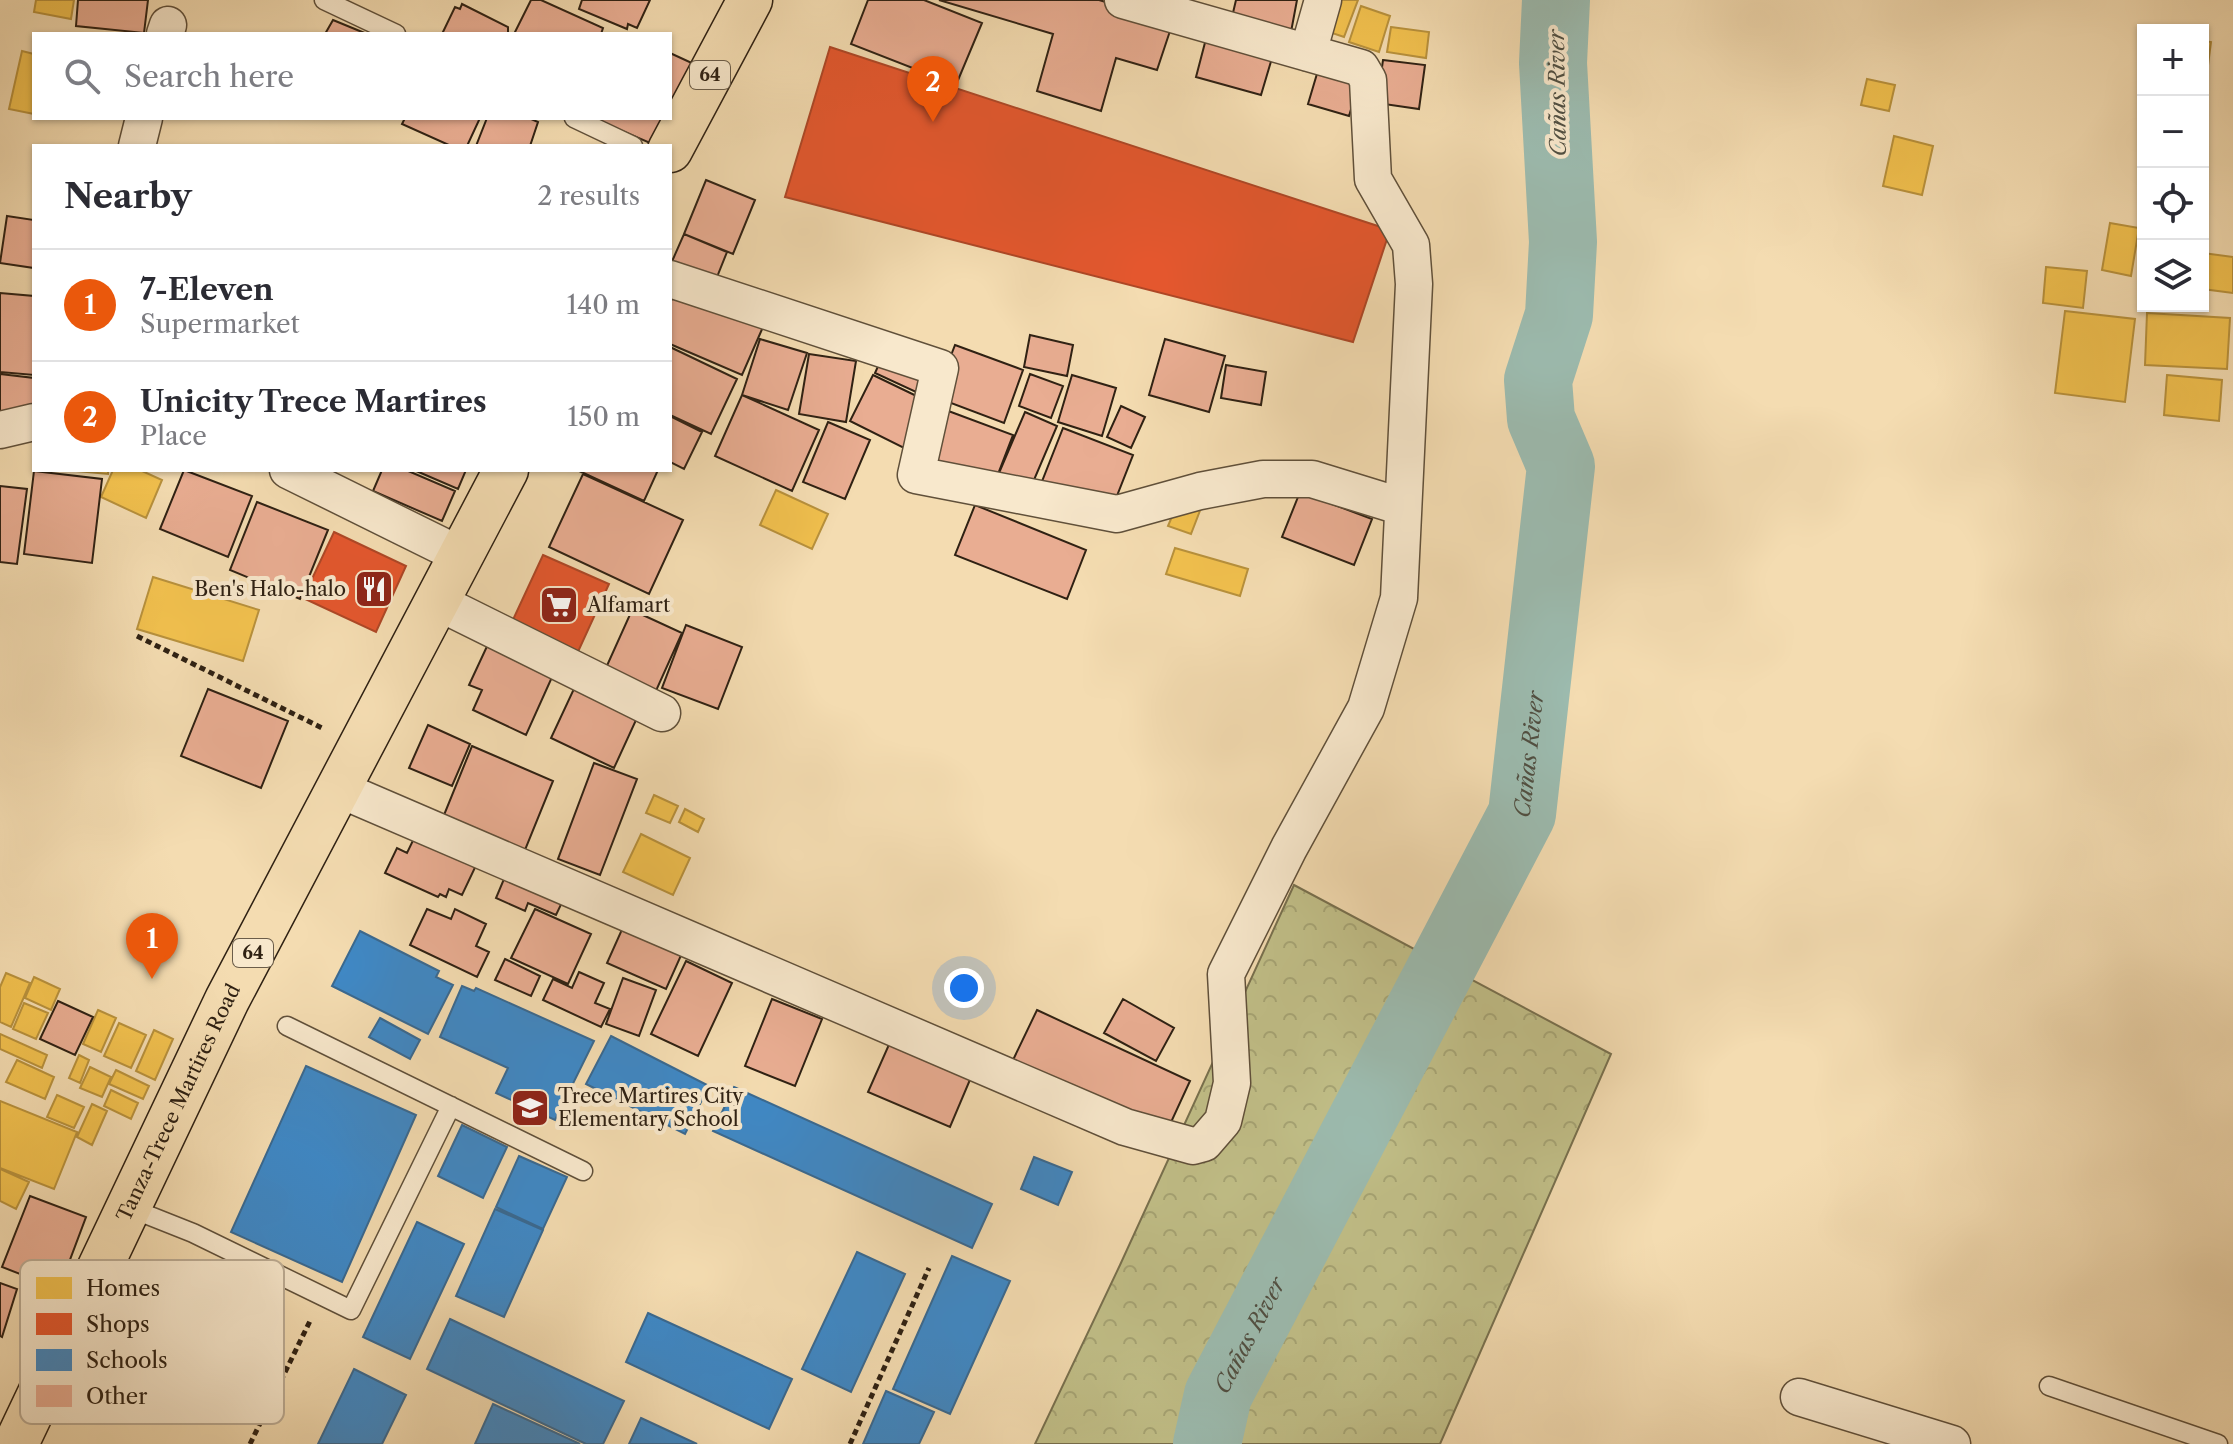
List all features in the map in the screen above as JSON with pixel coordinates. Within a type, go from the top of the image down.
[{"type":"main road","name":"64","points":[[672,146],[750,0]]},
{"type":"main road","name":"Tanza-Trece Martires Road","points":[[105,1260],[227,1000],[505,472]]},
{"type":"main road","name":"Tanza-Trece Martires Road","points":[[16,1444],[26,1424]]},
{"type":"street","points":[[339,789],[1125,1127],[1193,1146],[1213,1136],[1223,1121],[1232,1083],[1226,974],[1289,848],[1366,708],[1399,598],[1414,284],[1411,245],[1373,179],[1368,80],[1361,68],[1123,0]]},
{"type":"street","points":[[1308,53],[1323,0]]},
{"type":"street","points":[[138,144],[144,120]]},
{"type":"street","points":[[672,280],[940,368],[916,475],[1117,514],[1200,491],[1263,479],[1312,479],[1403,507]]},
{"type":"street","points":[[0,430],[32,422]]},
{"type":"street","points":[[292,472],[462,556]]},
{"type":"street","points":[[438,602],[662,713]]},
{"type":"street","points":[[1799,1397],[1952,1444]]},
{"type":"lane","points":[[324,0],[392,32]]},
{"type":"lane","points":[[578,120],[629,144]]},
{"type":"lane","points":[[287,1026],[583,1171]]},
{"type":"lane","points":[[284,1277],[351,1310],[451,1106]]},
{"type":"lane","points":[[130,1208],[193,1233],[248,1260]]},
{"type":"lane","points":[[2049,1386],[2218,1444]]},
{"type":"path","points":[[137,636],[361,748]]},
{"type":"path","points":[[850,1444],[929,1268]]},
{"type":"path","points":[[284,1374],[322,1296]]},
{"type":"path","points":[[250,1444],[260,1424]]},
{"type":"green space","points":[[1294,885],[1611,1054],[1440,1444],[1035,1444],[1120,1265]]},
{"type":"building: Homes","points":[[36,0],[74,0],[71,19],[34,12]]},
{"type":"building: Homes","points":[[1334,0],[1358,0],[1344,37],[1323,30]]},
{"type":"building: Homes","points":[[1361,6],[1390,16],[1379,52],[1349,42]]},
{"type":"building: Homes","points":[[1391,27],[1429,32],[1426,58],[1387,52]]},
{"type":"building: Homes","points":[[22,51],[32,54],[32,114],[9,109]]},
{"type":"building: Homes","points":[[1867,79],[1895,85],[1889,111],[1861,105]]},
{"type":"building: Homes","points":[[1894,136],[1933,146],[1922,195],[1883,186]]},
{"type":"building: Homes","points":[[2110,223],[2137,228],[2131,276],[2102,270]]},
{"type":"building: Homes","points":[[2209,254],[2233,257],[2233,293],[2209,290]]},
{"type":"building: Homes","points":[[2046,267],[2087,271],[2083,308],[2043,303]]},
{"type":"building: Homes","points":[[2065,311],[2135,319],[2125,402],[2055,393]]},
{"type":"building: Homes","points":[[2147,313],[2230,318],[2227,369],[2145,365]]},
{"type":"building: Homes","points":[[2167,375],[2222,380],[2219,421],[2164,415]]},
{"type":"building: Homes","points":[[112,472],[144,472],[162,480],[146,518],[101,497]]},
{"type":"building: Homes","points":[[776,490],[828,514],[812,549],[760,525]]},
{"type":"building: Homes","points":[[1179,500],[1201,508],[1191,534],[1168,526]]},
{"type":"building: Homes","points":[[1175,548],[1248,569],[1240,596],[1166,574]]},
{"type":"building: Homes","points":[[153,577],[259,610],[243,661],[137,629]]},
{"type":"building: Homes","points":[[654,795],[678,806],[670,823],[646,813]]},
{"type":"building: Homes","points":[[685,809],[704,819],[698,832],[679,822]]},
{"type":"building: Homes","points":[[641,834],[690,858],[673,895],[623,872]]},
{"type":"building: Homes","points":[[6,973],[30,983],[11,1027],[0,1022],[0,987]]},
{"type":"building: Homes","points":[[34,977],[60,989],[51,1010],[25,998]]},
{"type":"building: Homes","points":[[24,1003],[48,1013],[36,1039],[13,1029]]},
{"type":"building: Homes","points":[[98,1010],[116,1018],[101,1052],[83,1044]]},
{"type":"building: Homes","points":[[119,1023],[146,1035],[131,1068],[104,1056]]},
{"type":"building: Homes","points":[[154,1030],[173,1039],[155,1080],[136,1071]]},
{"type":"building: Homes","points":[[0,1034],[47,1055],[42,1068],[0,1049]]},
{"type":"building: Homes","points":[[79,1055],[89,1060],[80,1083],[69,1078]]},
{"type":"building: Homes","points":[[17,1060],[54,1077],[45,1099],[6,1082]]},
{"type":"building: Homes","points":[[90,1067],[111,1077],[102,1097],[80,1088]]},
{"type":"building: Homes","points":[[116,1070],[149,1086],[143,1099],[109,1084]]},
{"type":"building: Homes","points":[[111,1090],[138,1103],[131,1119],[104,1106]]},
{"type":"building: Homes","points":[[57,1095],[84,1107],[74,1128],[47,1117]]},
{"type":"building: Homes","points":[[0,1101],[77,1132],[54,1189],[0,1168]]},
{"type":"building: Homes","points":[[92,1104],[107,1111],[92,1145],[77,1137]]},
{"type":"building: Homes","points":[[0,1169],[29,1182],[16,1209],[0,1201]]},
{"type":"building: Shops","points":[[830,47],[1390,230],[1353,342],[785,197]]},
{"type":"building: Shops","points":[[334,532],[406,566],[376,632],[303,598]]},
{"type":"building: Shops","name":"Alfamart","points":[[543,555],[609,584],[577,654],[511,624]]},
{"type":"building: Schools","points":[[360,931],[439,971],[436,977],[453,985],[428,1034],[332,986]]},
{"type":"building: Schools","points":[[462,986],[474,991],[476,988],[594,1041],[555,1120],[496,1093],[508,1068],[440,1037]]},
{"type":"building: Schools","points":[[380,1018],[420,1040],[410,1059],[369,1037]]},
{"type":"building: Schools","points":[[611,1036],[709,1086],[685,1134],[586,1084]]},
{"type":"building: Schools","points":[[306,1066],[416,1115],[342,1282],[231,1232]]},
{"type":"building: Schools","points":[[734,1087],[992,1204],[972,1248],[713,1131]]},
{"type":"building: Schools","points":[[462,1125],[507,1147],[483,1198],[438,1176]]},
{"type":"building: Schools","points":[[519,1156],[567,1177],[543,1229],[496,1207]]},
{"type":"building: Schools","points":[[1034,1157],[1072,1172],[1058,1205],[1021,1189]]},
{"type":"building: Schools","points":[[495,1209],[543,1230],[504,1317],[456,1296]]},
{"type":"building: Schools","points":[[417,1222],[464,1244],[410,1359],[363,1337]]},
{"type":"building: Schools","points":[[857,1252],[905,1274],[851,1392],[802,1369]]},
{"type":"building: Schools","points":[[952,1256],[1010,1281],[950,1414],[893,1389]]},
{"type":"building: Schools","points":[[648,1313],[792,1379],[769,1429],[626,1362]]},
{"type":"building: Schools","points":[[450,1319],[624,1401],[603,1444],[586,1444],[427,1369]]},
{"type":"building: Schools","points":[[354,1369],[406,1395],[382,1444],[318,1444]]},
{"type":"building: Schools","points":[[886,1391],[934,1412],[919,1444],[863,1444]]},
{"type":"building: Schools","points":[[493,1404],[580,1444],[475,1444]]},
{"type":"building: Schools","points":[[641,1418],[697,1444],[629,1444]]},
{"type":"building: Other","points":[[78,0],[148,0],[144,32],[76,26]]},
{"type":"building: Other","points":[[531,0],[541,0],[603,28],[602,32],[515,32]]},
{"type":"building: Other","points":[[582,0],[650,0],[637,28],[628,24],[627,29],[579,9]]},
{"type":"building: Other","points":[[868,0],[924,0],[982,23],[956,85],[851,44]]},
{"type":"building: Other","points":[[939,0],[1099,0],[1173,22],[1157,70],[1116,58],[1101,111],[1037,91],[1053,34]]},
{"type":"building: Other","points":[[1236,0],[1297,0],[1291,32],[1232,17]]},
{"type":"building: Other","points":[[462,4],[508,27],[508,32],[443,32],[455,7],[460,9]]},
{"type":"building: Other","points":[[333,20],[362,32],[326,32]]},
{"type":"building: Other","points":[[1207,35],[1275,48],[1261,95],[1196,77]]},
{"type":"building: Other","points":[[672,54],[694,64],[672,113]]},
{"type":"building: Other","points":[[1383,60],[1425,65],[1419,109],[1377,103]]},
{"type":"building: Other","points":[[1319,67],[1360,79],[1349,116],[1308,104]]},
{"type":"building: Other","points":[[404,120],[479,120],[468,144],[447,144],[402,124]]},
{"type":"building: Other","points":[[486,120],[538,122],[531,144],[477,144]]},
{"type":"building: Other","points":[[599,120],[669,120],[658,144]]},
{"type":"building: Other","points":[[706,180],[755,200],[733,254],[684,234]]},
{"type":"building: Other","points":[[7,216],[32,220],[32,268],[0,263]]},
{"type":"building: Other","points":[[684,234],[727,252],[713,287],[672,267]]},
{"type":"building: Other","points":[[679,283],[763,327],[742,375],[672,345],[672,299]]},
{"type":"building: Other","points":[[0,293],[32,296],[32,375],[0,372]]},
{"type":"building: Other","points":[[1030,335],[1073,345],[1067,376],[1024,367]]},
{"type":"building: Other","points":[[760,339],[807,353],[788,410],[742,395]]},
{"type":"building: Other","points":[[1165,339],[1225,356],[1209,412],[1149,395]]},
{"type":"building: Other","points":[[955,345],[1023,370],[1004,423],[935,397]]},
{"type":"building: Other","points":[[672,348],[737,379],[711,434],[672,416]]},
{"type":"building: Other","points":[[884,353],[925,372],[916,392],[875,373]]},
{"type":"building: Other","points":[[809,354],[856,361],[846,422],[799,414]]},
{"type":"building: Other","points":[[1226,365],[1266,372],[1261,405],[1221,398]]},
{"type":"building: Other","points":[[0,374],[32,378],[32,421],[0,417]]},
{"type":"building: Other","points":[[1030,374],[1063,386],[1051,418],[1019,406]]},
{"type":"building: Other","points":[[873,375],[929,402],[906,449],[850,421]]},
{"type":"building: Other","points":[[1072,375],[1116,388],[1102,436],[1058,422]]},
{"type":"building: Other","points":[[742,395],[819,430],[792,491],[715,456]]},
{"type":"building: Other","points":[[1121,406],[1145,417],[1131,448],[1107,437]]},
{"type":"building: Other","points":[[943,409],[1013,435],[993,487],[924,461]]},
{"type":"building: Other","points":[[1025,412],[1057,426],[1028,494],[996,480]]},
{"type":"building: Other","points":[[672,417],[702,432],[684,469],[672,463]]},
{"type":"building: Other","points":[[828,422],[870,440],[845,499],[803,482]]},
{"type":"building: Other","points":[[1063,428],[1133,455],[1111,511],[1041,484]]},
{"type":"building: Other","points":[[34,472],[102,479],[92,563],[24,554]]},
{"type":"building: Other","points":[[183,472],[252,496],[228,557],[160,529]]},
{"type":"building: Other","points":[[381,472],[411,472],[455,491],[442,521],[373,491]]},
{"type":"building: Other","points":[[419,472],[465,472],[458,489]]},
{"type":"building: Other","points":[[581,472],[657,472],[644,501]]},
{"type":"building: Other","points":[[583,474],[683,520],[649,594],[549,547]]},
{"type":"building: Other","points":[[0,486],[27,489],[17,564],[0,562]]},
{"type":"building: Other","points":[[1300,492],[1372,519],[1354,565],[1282,537]]},
{"type":"building: Other","points":[[257,502],[328,530],[300,599],[230,570]]},
{"type":"building: Other","points":[[975,505],[1086,550],[1067,599],[955,555]]},
{"type":"building: Other","points":[[632,610],[682,633],[655,693],[605,670]]},
{"type":"building: Other","points":[[686,625],[742,647],[718,709],[662,688]]},
{"type":"building: Other","points":[[489,642],[557,666],[526,735],[473,710],[482,690],[469,685]]},
{"type":"building: Other","points":[[579,678],[642,707],[614,768],[551,738]]},
{"type":"building: Other","points":[[208,689],[288,721],[261,788],[181,756]]},
{"type":"building: Other","points":[[428,725],[470,744],[452,786],[409,768]]},
{"type":"building: Other","points":[[472,746],[553,781],[525,850],[444,815]]},
{"type":"building: Other","points":[[594,763],[637,779],[600,875],[558,859]]},
{"type":"building: Other","points":[[419,828],[480,857],[462,895],[449,889],[446,897],[440,894],[438,897],[385,873],[397,848],[407,853]]},
{"type":"building: Other","points":[[509,867],[566,894],[556,915],[528,903],[525,911],[496,898]]},
{"type":"building: Other","points":[[427,909],[451,919],[455,909],[486,924],[476,946],[489,952],[477,977],[410,945]]},
{"type":"building: Other","points":[[535,909],[591,934],[568,984],[511,958]]},
{"type":"building: Other","points":[[628,916],[687,942],[666,989],[607,963]]},
{"type":"building: Other","points":[[505,959],[540,976],[531,996],[495,980]]},
{"type":"building: Other","points":[[686,961],[732,983],[698,1056],[651,1034]]},
{"type":"building: Other","points":[[579,972],[604,983],[595,1003],[610,1009],[601,1027],[543,1000],[553,979],[572,988]]},
{"type":"building: Other","points":[[623,978],[656,990],[639,1036],[606,1024]]},
{"type":"building: Other","points":[[772,999],[822,1019],[795,1086],[745,1066]]},
{"type":"building: Other","points":[[1123,999],[1174,1028],[1156,1061],[1104,1033]]},
{"type":"building: Other","points":[[58,1001],[93,1017],[75,1055],[40,1039]]},
{"type":"building: Other","points":[[1037,1010],[1190,1081],[1167,1131],[1013,1060]]},
{"type":"building: Other","points":[[891,1040],[972,1075],[950,1127],[868,1092]]},
{"type":"building: Other","points":[[30,1196],[86,1217],[70,1260],[20,1260],[20,1274],[2,1267]]},
{"type":"building: Other","points":[[0,1283],[17,1289],[2,1337],[0,1336]]},
{"type":"waterway","name":"Cañas River","points":[[1207,1444],[1218,1395],[1522,814],[1561,466],[1541,419],[1538,380],[1559,315],[1563,242],[1553,63],[1556,0]]},
{"type":"place","name":"Unicity Trece Martires","points":[[933,122]]},
{"type":"place","name":"Ben's Halo-halo","points":[[374,589]]},
{"type":"place","name":"Alfamart","points":[[559,605]]},
{"type":"place","name":"7-Eleven","points":[[152,979]]},
{"type":"place","name":"Trece Martires City Elementary School","points":[[530,1108]]}]
